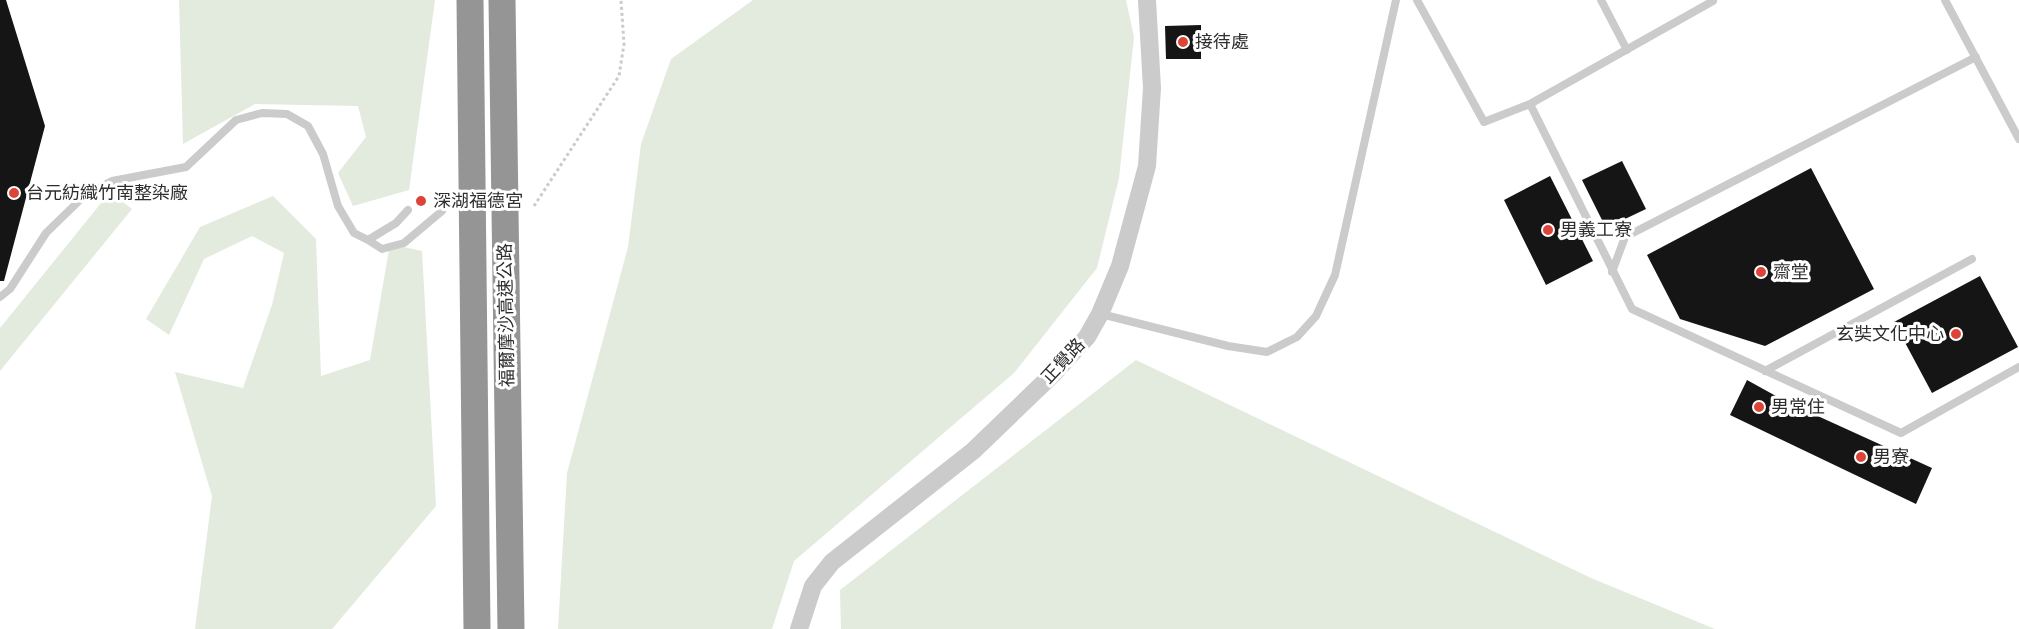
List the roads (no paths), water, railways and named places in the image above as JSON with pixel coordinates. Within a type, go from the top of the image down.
[{"type":"highway","name":"福爾摩沙高速公路","points":[[470,0],[477,629]]},
{"type":"highway","name":"福爾摩沙高速公路","points":[[502,0],[510,629]]},
{"type":"street","name":"正覺路","points":[[799,629],[813,586],[832,562],[973,451],[1053,374],[1087,337],[1100,314],[1120,266],[1147,166],[1152,88],[1147,0]]},
{"type":"lane","points":[[1100,314],[1228,346],[1267,352],[1297,337],[1316,316],[1335,275],[1396,0]]},
{"type":"lane","points":[[1417,0],[1484,123],[1530,104],[1713,2]]},
{"type":"lane","points":[[1600,0],[1627,50]]},
{"type":"lane","points":[[1945,0],[2019,139]]},
{"type":"lane","points":[[1612,272],[1625,237],[1976,57]]},
{"type":"lane","points":[[1530,104],[1632,309],[1901,433],[2019,367]]},
{"type":"lane","points":[[0,297],[10,289],[46,233],[84,196],[112,181],[186,167],[236,120],[262,113],[287,114],[308,126],[323,154],[338,206],[354,233],[382,249],[404,243],[442,211]]},
{"type":"lane","points":[[368,240],[396,223],[408,210]]},
{"type":"lane","points":[[1765,371],[1972,259]]},
{"type":"place","name":"接待處","points":[[1183,42]]},
{"type":"place","name":"台元紡織竹南整染廠","points":[[14,193]]},
{"type":"place","name":"深湖福德宮","points":[[421,201]]},
{"type":"place","name":"男義工寮","points":[[1548,230]]},
{"type":"place","name":"齋堂","points":[[1761,272]]},
{"type":"place","name":"玄奘文化中心","points":[[1956,334]]},
{"type":"place","name":"男常住","points":[[1759,407]]},
{"type":"place","name":"男寮","points":[[1861,457]]}]
